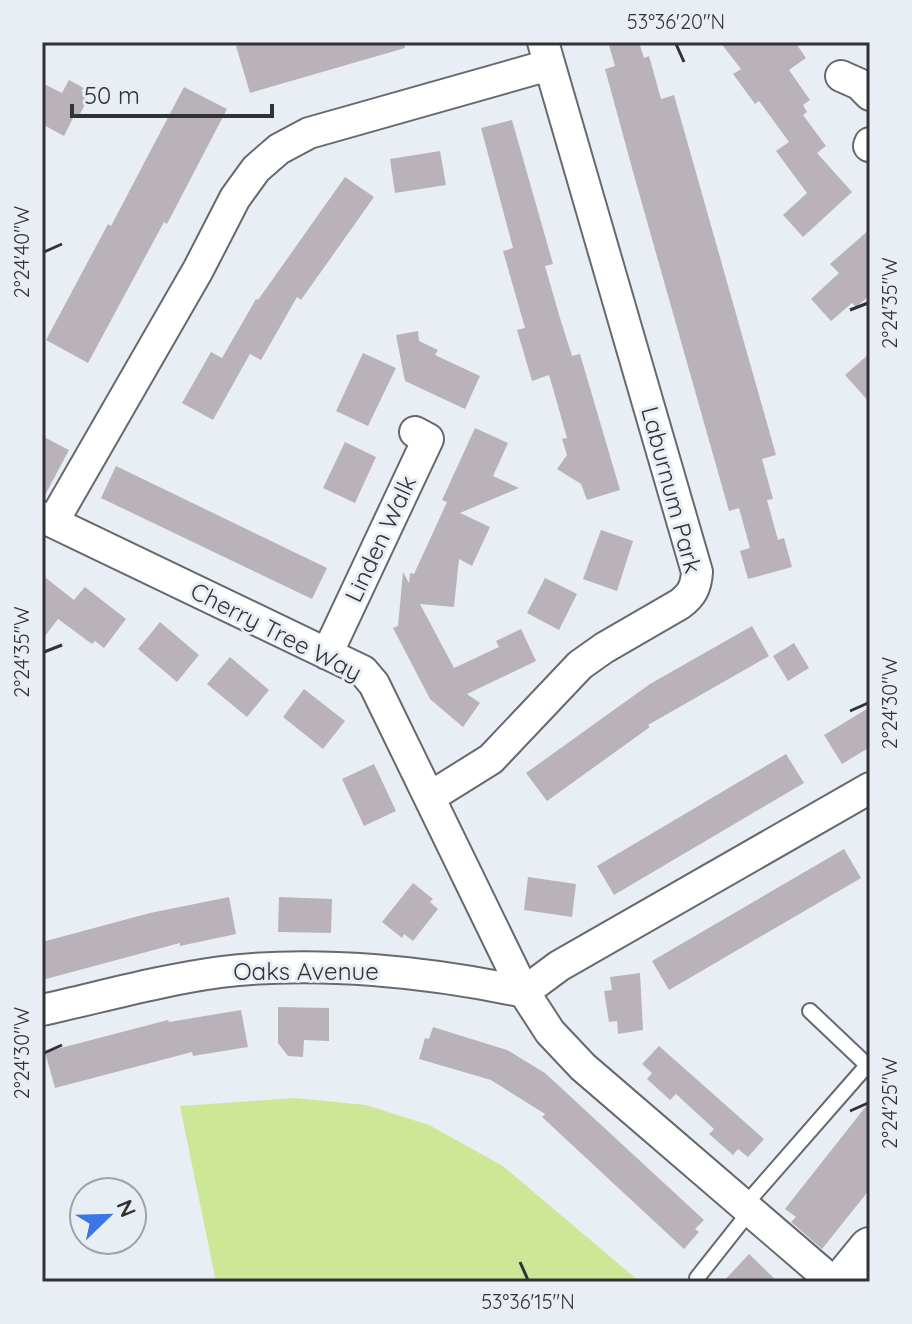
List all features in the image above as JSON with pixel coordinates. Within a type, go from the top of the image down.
[{"type":"main road","points":[[843,1282],[870,1249]]},
{"type":"street","name":"Laburnum Park","points":[[48,520],[198,270],[235,198],[256,169],[279,149],[309,133],[546,53],[697,572],[696,584],[690,596],[680,604],[580,665],[491,759],[430,797]]},
{"type":"street","points":[[841,76],[859,84],[870,95]]},
{"type":"street","name":"Linden Walk","points":[[327,654],[428,439],[415,432]]},
{"type":"street","name":"Cherry Tree Way","points":[[48,520],[363,671],[374,684],[524,992]]},
{"type":"street","points":[[833,1282],[583,1067],[550,1032],[524,992],[559,966],[870,788]]},
{"type":"street","name":"Oaks Avenue","points":[[42,1010],[221,972],[286,967],[381,971],[474,981],[524,992]]},
{"type":"lane","points":[[697,1278],[747,1209],[869,1064],[810,1011]]},
{"type":"green space","points":[[295,1098],[366,1105],[429,1125],[503,1166],[640,1282],[216,1282],[180,1106]]},
{"type":"building","points":[[250,42],[404,42],[405,48],[250,93],[236,46]]},
{"type":"building","points":[[608,42],[639,42],[644,58],[649,56],[661,99],[674,95],[776,455],[762,459],[773,499],[767,500],[778,540],[784,538],[792,567],[748,579],[740,551],[750,548],[739,508],[729,511],[635,179],[605,69],[615,66]]},
{"type":"building","points":[[720,42],[795,42],[806,58],[789,70],[810,100],[803,105],[807,112],[803,115],[826,146],[817,153],[852,192],[803,237],[783,215],[807,193],[776,151],[789,142],[759,101],[755,104],[733,74],[741,69]]},
{"type":"building","points":[[69,80],[91,92],[78,118],[74,116],[64,136],[42,124],[42,83],[62,93]]},
{"type":"building","points":[[184,87],[227,109],[167,224],[164,222],[88,363],[46,340],[108,224],[111,226]]},
{"type":"building","points":[[512,120],[553,264],[545,266],[560,318],[572,356],[580,354],[620,490],[587,500],[581,484],[557,469],[567,455],[562,439],[567,438],[556,399],[549,375],[532,381],[517,330],[525,328],[503,251],[513,248],[481,128]]},
{"type":"building","points":[[440,151],[446,185],[395,193],[390,159]]},
{"type":"building","points":[[345,177],[374,197],[301,300],[297,297],[261,360],[250,354],[213,420],[182,403],[211,352],[222,358],[256,299]]},
{"type":"building","points":[[870,229],[870,295],[856,307],[852,303],[831,321],[811,299],[839,273],[830,264]]},
{"type":"building","points":[[418,331],[419,341],[438,350],[435,355],[480,376],[465,409],[405,381],[396,335]]},
{"type":"building","points":[[363,353],[396,368],[368,426],[336,411]]},
{"type":"building","points":[[870,353],[870,403],[845,375]]},
{"type":"building","points":[[475,428],[508,443],[493,476],[519,488],[460,513],[490,527],[472,566],[459,559],[454,607],[420,604],[454,668],[499,647],[496,641],[521,629],[536,661],[467,694],[480,703],[463,727],[430,699],[393,628],[398,626],[403,572],[409,583],[410,573],[414,574],[447,502],[442,500]]},
{"type":"building","points":[[42,436],[69,450],[43,499],[42,499]]},
{"type":"building","points":[[345,442],[376,457],[355,503],[323,488]]},
{"type":"building","points":[[116,466],[327,568],[312,599],[101,498]]},
{"type":"building","points":[[601,530],[633,541],[617,591],[583,579]]},
{"type":"building","points":[[42,575],[74,600],[85,587],[126,619],[104,648],[95,641],[92,644],[58,619],[42,640]]},
{"type":"building","points":[[545,578],[577,594],[559,630],[527,613]]},
{"type":"building","points":[[160,622],[199,655],[177,682],[138,649]]},
{"type":"building","points":[[752,626],[769,656],[648,725],[650,727],[547,801],[526,773],[650,684]]},
{"type":"building","points":[[794,643],[809,668],[788,681],[773,656]]},
{"type":"building","points":[[230,657],[269,690],[247,717],[207,684]]},
{"type":"building","points":[[304,689],[345,721],[323,749],[283,717]]},
{"type":"building","points":[[870,707],[870,747],[842,764],[824,735]]},
{"type":"building","points":[[786,754],[804,783],[614,895],[597,866]]},
{"type":"building","points":[[374,764],[396,811],[364,826],[342,779]]},
{"type":"building","points":[[844,849],[861,878],[669,990],[652,961]]},
{"type":"building","points":[[528,877],[576,884],[572,917],[524,910]]},
{"type":"building","points":[[413,883],[433,899],[430,902],[438,909],[413,941],[404,934],[402,938],[382,922]]},
{"type":"building","points":[[229,897],[236,934],[180,946],[180,943],[42,980],[42,942],[150,913]]},
{"type":"building","points":[[279,897],[332,899],[331,933],[278,932]]},
{"type":"building","points":[[640,973],[643,1030],[618,1034],[617,1021],[609,1022],[604,991],[612,990],[610,977]]},
{"type":"building","points":[[278,1007],[329,1008],[329,1041],[304,1040],[303,1057],[288,1056],[278,1043]]},
{"type":"building","points":[[241,1010],[248,1047],[193,1056],[192,1052],[55,1088],[45,1052],[168,1020]]},
{"type":"building","points":[[433,1027],[507,1050],[545,1073],[704,1220],[695,1229],[699,1232],[684,1249],[542,1117],[545,1114],[491,1080],[419,1059],[425,1038],[429,1039]]},
{"type":"building","points":[[659,1046],[764,1139],[748,1157],[738,1149],[733,1155],[709,1134],[714,1129],[676,1094],[670,1100],[647,1079],[652,1073],[642,1064]]},
{"type":"building","points":[[870,1101],[870,1189],[822,1249],[791,1222],[796,1217],[785,1209]]},
{"type":"building","points":[[749,1254],[778,1282],[723,1282]]}]
